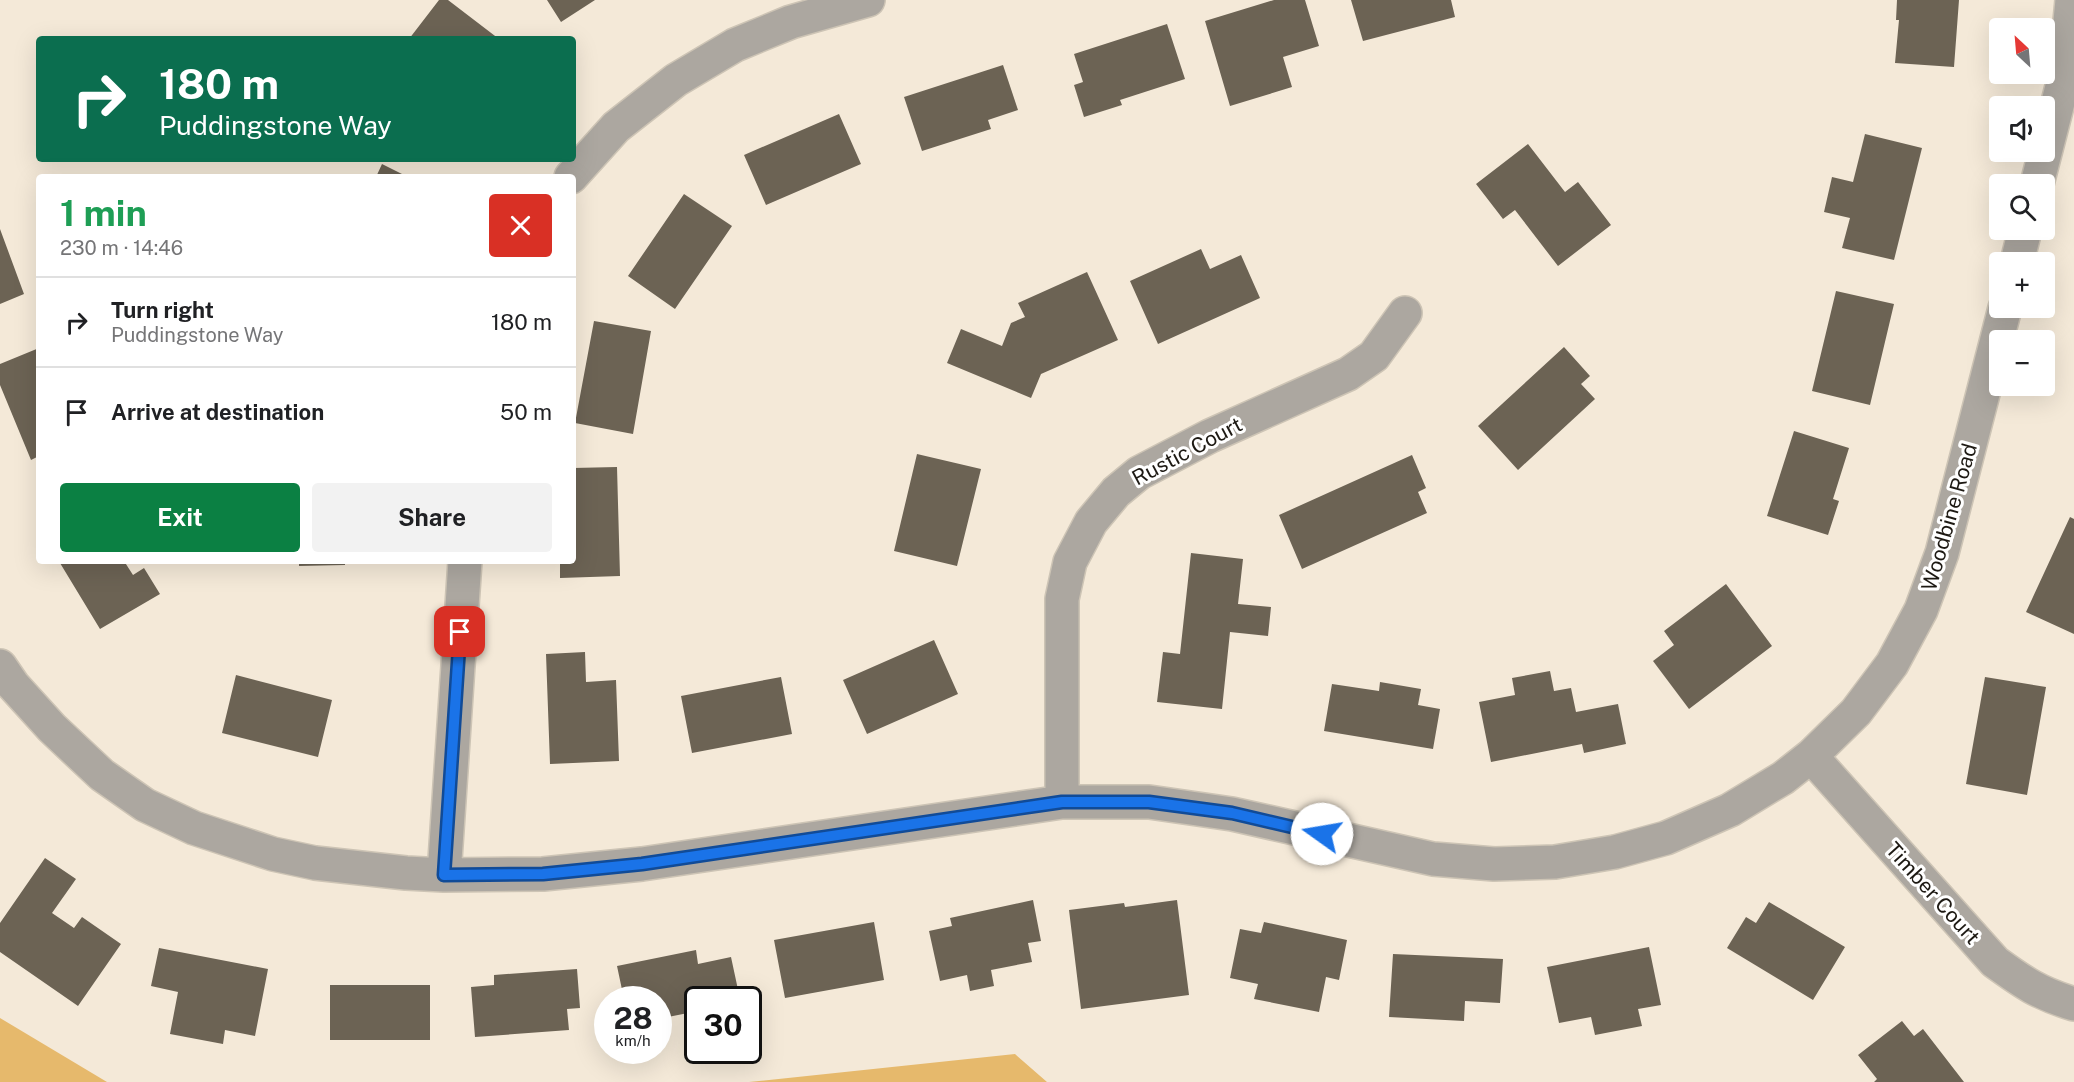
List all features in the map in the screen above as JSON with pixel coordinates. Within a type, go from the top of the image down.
[{"type":"street","points":[[574,174],[616,128],[675,80],[735,45],[791,22],[868,0]]},
{"type":"street","points":[[2040,174],[2066,75],[2072,0]]},
{"type":"street","name":"Rustic Court","points":[[1062,802],[1062,599],[1070,562],[1091,522],[1116,492],[1139,473],[1210,436],[1348,374],[1374,356],[1405,313]]},
{"type":"street","name":"Woodbine Road","points":[[0,666],[13,685],[52,728],[102,775],[146,806],[194,828],[273,854],[315,864],[444,875],[543,874],[642,864],[1062,802],[1149,802],[1232,813],[1433,859],[1494,864],[1555,862],[1615,852],[1666,838],[1730,810],[1783,778],[1811,756],[1856,712],[1893,664],[1921,610],[1942,553],[2002,318]]},
{"type":"street","points":[[444,875],[465,564]]},
{"type":"street","name":"Timber Court","points":[[1811,756],[1995,962],[2044,995],[2074,1004]]},
{"type":"shaded area","points":[[0,1018],[107,1082],[0,1082]]},
{"type":"shaded area","points":[[1015,1054],[1047,1082],[749,1082]]},
{"type":"building","points":[[439,0],[448,0],[495,36],[411,36]]},
{"type":"building","points":[[547,0],[595,0],[561,22]]},
{"type":"building","points":[[1274,0],[1305,0],[1319,46],[1283,57],[1292,87],[1230,106],[1205,21]]},
{"type":"building","points":[[1351,0],[1451,0],[1455,17],[1363,41]]},
{"type":"building","points":[[1897,0],[1959,0],[1954,67],[1895,63],[1899,20],[1896,20]]},
{"type":"building","points":[[1167,24],[1185,79],[1120,100],[1122,105],[1084,117],[1074,85],[1083,82],[1074,54]]},
{"type":"building","points":[[1003,65],[1018,110],[988,120],[991,129],[922,151],[904,97]]},
{"type":"building","points":[[839,114],[861,164],[766,205],[744,155]]},
{"type":"building","points":[[1865,134],[1922,148],[1894,260],[1842,248],[1850,218],[1824,212],[1832,177],[1853,182]]},
{"type":"building","points":[[1528,144],[1565,192],[1578,182],[1611,225],[1558,266],[1515,210],[1503,219],[1476,184]]},
{"type":"building","points":[[382,164],[402,174],[377,174]]},
{"type":"building","points":[[684,194],[732,226],[675,309],[628,276]]},
{"type":"building","points":[[0,229],[24,294],[0,304]]},
{"type":"building","points":[[1201,249],[1210,269],[1241,255],[1260,298],[1158,344],[1130,281]]},
{"type":"building","points":[[1087,272],[1118,340],[1041,374],[1031,398],[947,363],[961,329],[1002,346],[1011,323],[1025,317],[1018,303]]},
{"type":"building","points":[[1836,291],[1894,304],[1870,405],[1812,391]]},
{"type":"building","points":[[594,321],[651,331],[633,434],[576,423]]},
{"type":"building","points":[[1564,347],[1590,376],[1581,384],[1595,399],[1518,470],[1478,426]]},
{"type":"building","points":[[36,349],[36,458],[31,460],[0,385],[0,364]]},
{"type":"building","points":[[1794,431],[1849,448],[1833,499],[1839,501],[1828,535],[1767,516]]},
{"type":"building","points":[[917,454],[981,469],[957,566],[894,551]]},
{"type":"building","points":[[1412,455],[1426,488],[1418,492],[1427,513],[1302,569],[1279,515]]},
{"type":"building","points":[[617,467],[620,576],[560,578],[560,564],[576,564],[576,468]]},
{"type":"building","points":[[2070,517],[2074,519],[2074,634],[2026,612]]},
{"type":"building","points":[[1191,553],[1243,559],[1238,604],[1271,607],[1268,636],[1230,632],[1222,709],[1157,702],[1163,652],[1180,654]]},
{"type":"building","points":[[61,564],[126,564],[133,575],[144,568],[160,594],[100,629]]},
{"type":"building","points":[[299,564],[345,564],[345,565],[299,566]]},
{"type":"building","points":[[1726,584],[1772,646],[1689,709],[1653,661],[1674,645],[1664,631]]},
{"type":"building","points":[[934,640],[958,694],[867,734],[843,680]]},
{"type":"building","points":[[585,652],[586,682],[616,680],[619,761],[550,764],[546,654]]},
{"type":"building","points":[[1550,671],[1554,691],[1571,688],[1576,712],[1618,704],[1626,744],[1584,753],[1582,744],[1491,762],[1479,702],[1515,695],[1512,678]]},
{"type":"building","points":[[236,675],[332,700],[318,757],[222,733]]},
{"type":"building","points":[[781,677],[792,734],[692,753],[681,696]]},
{"type":"building","points":[[1985,677],[2046,687],[2027,795],[1966,784]]},
{"type":"building","points":[[1380,682],[1421,689],[1418,705],[1440,709],[1433,749],[1324,731],[1332,684],[1379,691]]},
{"type":"building","points":[[45,858],[76,879],[52,913],[74,928],[82,917],[121,944],[78,1006],[0,952],[0,923]]},
{"type":"building","points":[[1033,900],[1041,941],[1028,943],[1032,962],[991,970],[994,986],[970,991],[967,975],[940,981],[929,931],[952,926],[950,918]]},
{"type":"building","points":[[1177,900],[1189,995],[1081,1009],[1069,910],[1124,903],[1125,907]]},
{"type":"building","points":[[1769,902],[1845,947],[1813,1000],[1727,948],[1746,917],[1756,923]]},
{"type":"building","points":[[874,922],[884,980],[785,998],[774,940]]},
{"type":"building","points":[[1264,922],[1347,940],[1339,980],[1326,977],[1319,1012],[1254,999],[1258,984],[1230,978],[1240,929],[1261,933]]},
{"type":"building","points":[[1649,947],[1661,1005],[1638,1009],[1642,1026],[1595,1035],[1591,1017],[1559,1023],[1547,967]]},
{"type":"building","points":[[159,948],[268,969],[255,1036],[225,1030],[223,1044],[170,1034],[178,992],[151,986]]},
{"type":"building","points":[[696,950],[698,964],[731,957],[737,986],[684,986],[684,1014],[672,1016],[672,986],[621,986],[617,966]]},
{"type":"building","points":[[1393,954],[1503,959],[1500,1003],[1465,1001],[1464,1021],[1389,1017]]},
{"type":"building","points":[[577,969],[580,1008],[567,1009],[569,1030],[475,1037],[471,987],[494,985],[494,975]]},
{"type":"building","points":[[330,985],[430,985],[430,1040],[330,1040]]},
{"type":"building","points":[[1902,1021],[1914,1036],[1923,1029],[1964,1082],[1874,1082],[1877,1079],[1858,1055]]},
{"type":"route","points":[[460,632],[444,875],[543,874],[642,864],[1062,802],[1149,802],[1232,813],[1322,834]]}]
